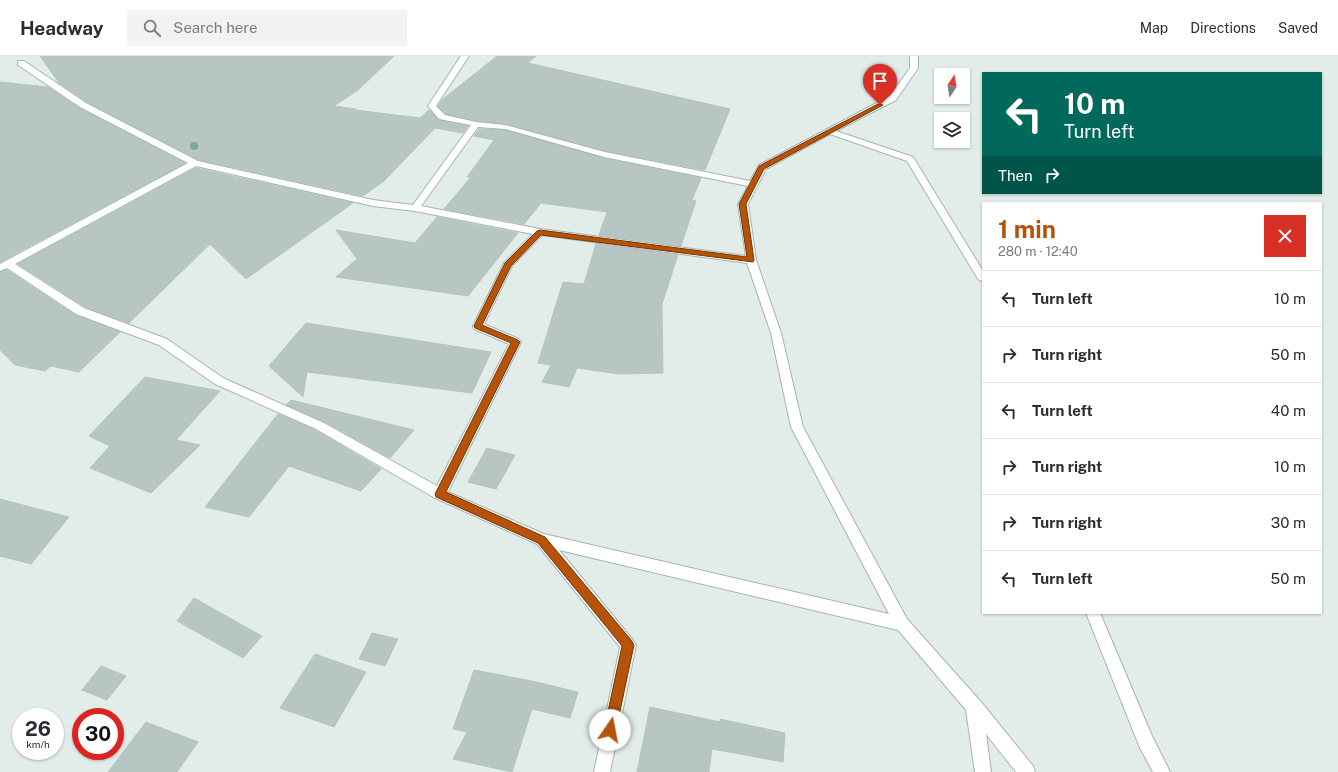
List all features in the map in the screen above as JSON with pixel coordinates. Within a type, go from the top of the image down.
[{"type":"street","points":[[465,56],[432,106],[442,117],[476,124],[505,127],[604,154],[753,184]]},
{"type":"street","points":[[914,56],[914,68],[893,98],[828,131],[762,168],[743,204],[751,260],[776,333],[797,427],[902,624],[974,707],[1027,772]]},
{"type":"street","points":[[21,63],[83,105],[195,164],[373,203],[415,208],[540,232],[751,260]]},
{"type":"street","points":[[415,208],[476,124]]},
{"type":"street","points":[[828,131],[910,159],[982,277]]},
{"type":"street","points":[[4,266],[65,232],[195,164]]},
{"type":"street","points":[[440,494],[515,342],[478,326],[508,265],[540,232]]},
{"type":"street","points":[[4,266],[80,311],[163,342],[219,381],[320,426],[440,494],[542,540],[902,624]]},
{"type":"street","points":[[542,540],[628,645],[602,772]]},
{"type":"street","points":[[1093,614],[1146,742],[1162,772]]},
{"type":"street","points":[[974,707],[983,772]]},
{"type":"building","points":[[40,56],[394,56],[358,90],[334,106],[420,118],[429,110],[439,120],[468,126],[463,133],[435,128],[384,181],[363,196],[199,160],[87,102],[59,83]]},
{"type":"building","points":[[497,56],[536,56],[528,63],[730,109],[705,170],[605,151],[505,124],[476,121],[446,114],[438,106],[443,99]]},
{"type":"building","points":[[0,82],[48,87],[79,108],[185,163],[0,262]]},
{"type":"building","points":[[479,129],[505,130],[604,158],[701,178],[692,200],[696,201],[681,246],[599,235],[607,212],[541,203],[524,224],[444,209],[471,177],[467,177],[494,140],[474,136]]},
{"type":"building","points":[[196,168],[353,203],[246,279],[210,244],[129,323],[85,307],[18,264]]},
{"type":"building","points":[[437,217],[518,233],[468,296],[336,277],[357,259],[336,230],[415,243]]},
{"type":"building","points":[[596,244],[678,255],[662,304],[663,373],[619,374],[577,368],[569,387],[542,382],[551,365],[538,363],[563,282],[584,284]]},
{"type":"building","points":[[7,270],[75,315],[120,332],[79,372],[51,366],[45,371],[15,365],[0,350],[0,272]]},
{"type":"building","points":[[306,323],[491,352],[472,393],[307,372],[303,397],[269,366]]},
{"type":"building","points":[[145,377],[220,391],[176,440],[200,445],[151,493],[90,468],[110,446],[89,436]]},
{"type":"building","points":[[291,400],[414,430],[390,458],[325,422],[286,405]]},
{"type":"building","points":[[278,414],[315,430],[381,469],[361,491],[289,466],[249,517],[205,507]]},
{"type":"building","points":[[487,448],[515,455],[496,489],[468,482]]},
{"type":"building","points":[[0,499],[69,517],[31,564],[0,556]]},
{"type":"building","points":[[194,598],[262,636],[243,658],[177,621]]},
{"type":"building","points":[[372,633],[398,639],[385,666],[359,659]]},
{"type":"building","points":[[315,654],[366,672],[334,727],[280,708]]},
{"type":"building","points":[[101,666],[126,676],[107,700],[82,690]]},
{"type":"building","points":[[474,670],[532,681],[578,692],[570,718],[532,709],[512,772],[453,759],[467,732],[453,729]]},
{"type":"building","points":[[650,707],[720,722],[720,719],[785,733],[783,762],[712,749],[709,772],[637,772]]},
{"type":"building","points":[[146,722],[198,742],[177,772],[108,772],[117,760],[124,760],[124,751]]},
{"type":"route","points":[[610,730],[628,645],[542,540],[440,494],[515,342],[478,326],[508,265],[540,232],[751,260],[743,204],[762,168],[828,131],[880,105]]}]
